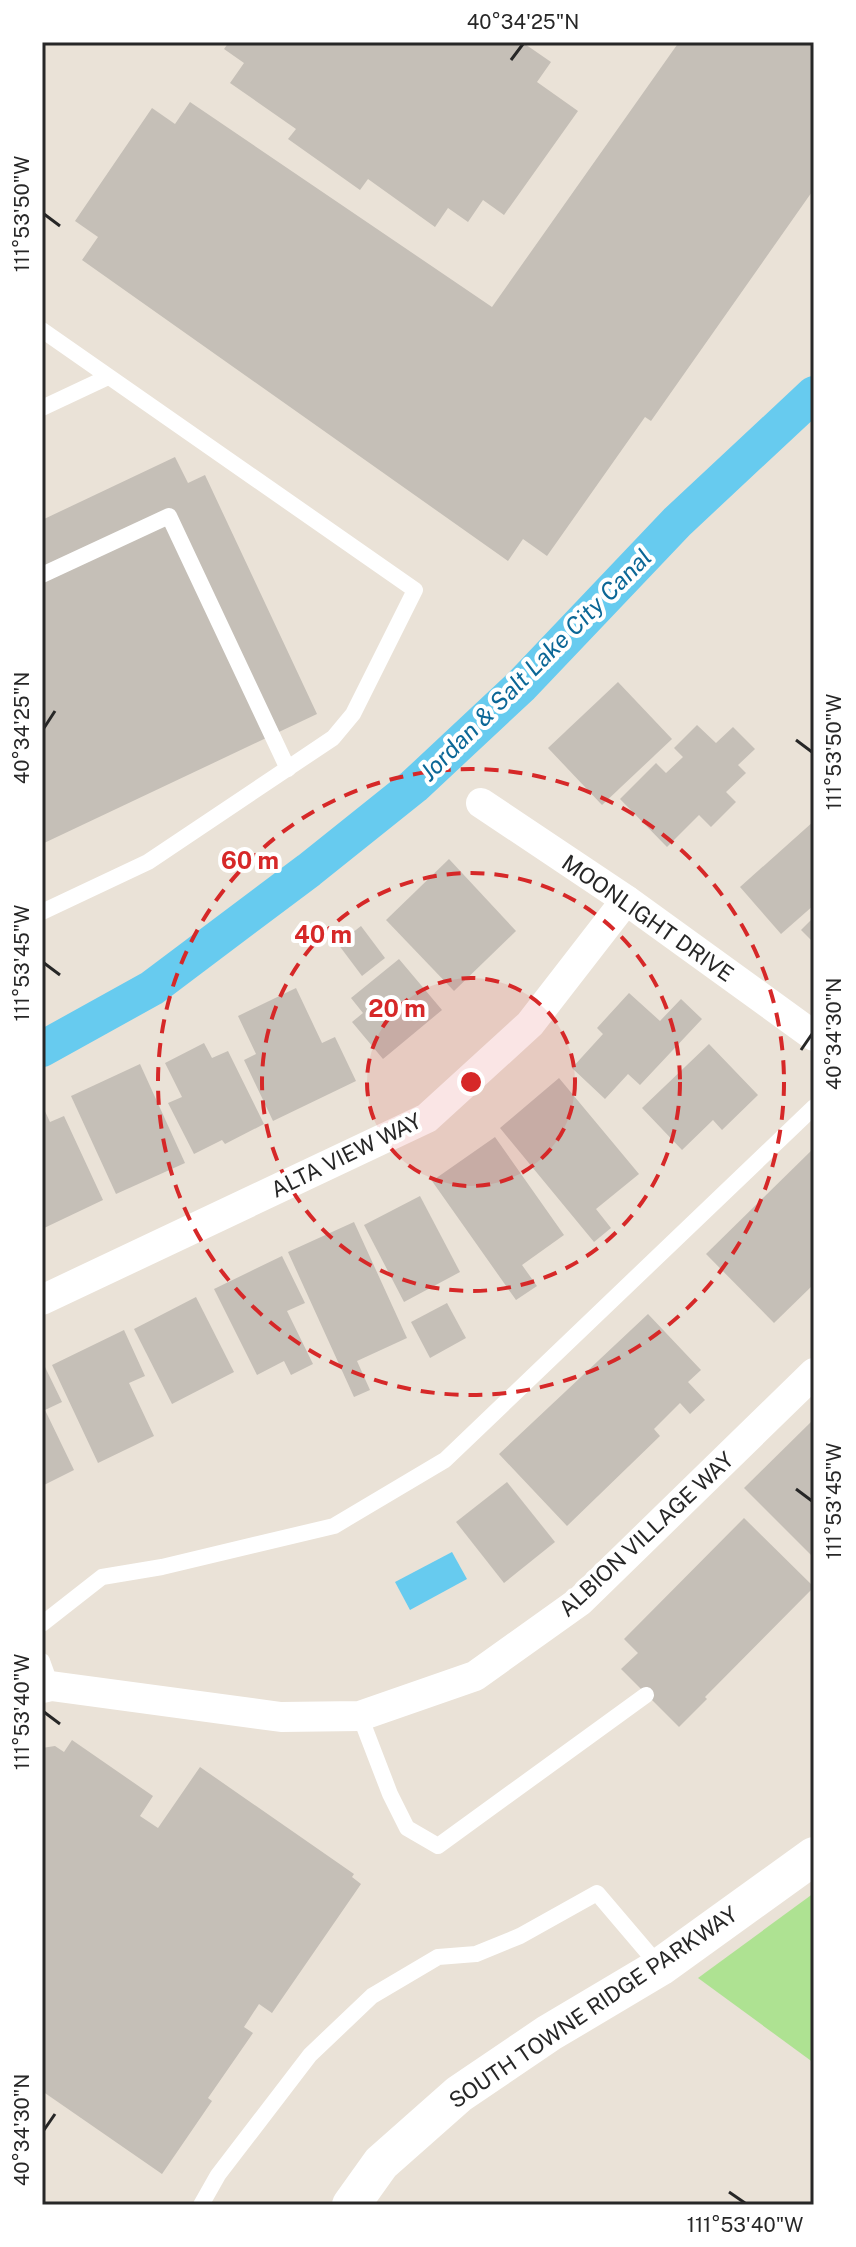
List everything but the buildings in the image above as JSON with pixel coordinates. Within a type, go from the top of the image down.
[{"type":"street","name":"MOONLIGHT DRIVE","points":[[481,803],[626,900],[814,1036]]},
{"type":"street","name":"ALTA VIEW WAY","points":[[42,1300],[427,1118],[530,1024],[626,900]]},
{"type":"street","name":"ALBION VILLAGE WAY","points":[[45,1678],[281,1717],[360,1716],[475,1676],[580,1601],[814,1373]]},
{"type":"street","name":"SOUTH TOWNE RIDGE PARKWAY","points":[[351,2205],[381,2163],[459,2094],[549,2033],[660,1967],[814,1856]]},
{"type":"lane","points":[[42,330],[415,590],[353,714],[333,738],[148,862],[42,912]]},
{"type":"lane","points":[[42,408],[108,377]]},
{"type":"lane","points":[[42,575],[169,516],[288,769]]},
{"type":"lane","points":[[42,1624],[102,1577],[162,1567],[334,1526],[445,1460],[814,1107]]},
{"type":"lane","points":[[360,1716],[390,1794],[407,1828],[438,1846],[646,1695]]},
{"type":"lane","points":[[201,2205],[218,2175],[310,2055],[372,1996],[438,1957],[476,1954],[520,1936],[597,1893],[660,1967]]},
{"type":"green space","points":[[814,1893],[814,2063],[698,1978]]},
{"type":"water","points":[[452,1552],[467,1579],[410,1610],[395,1582]]},
{"type":"waterway","name":"Jordan & Salt Lake City Canal","points":[[42,1049],[152,988],[309,870],[414,786],[521,686],[677,522],[814,394]]}]
